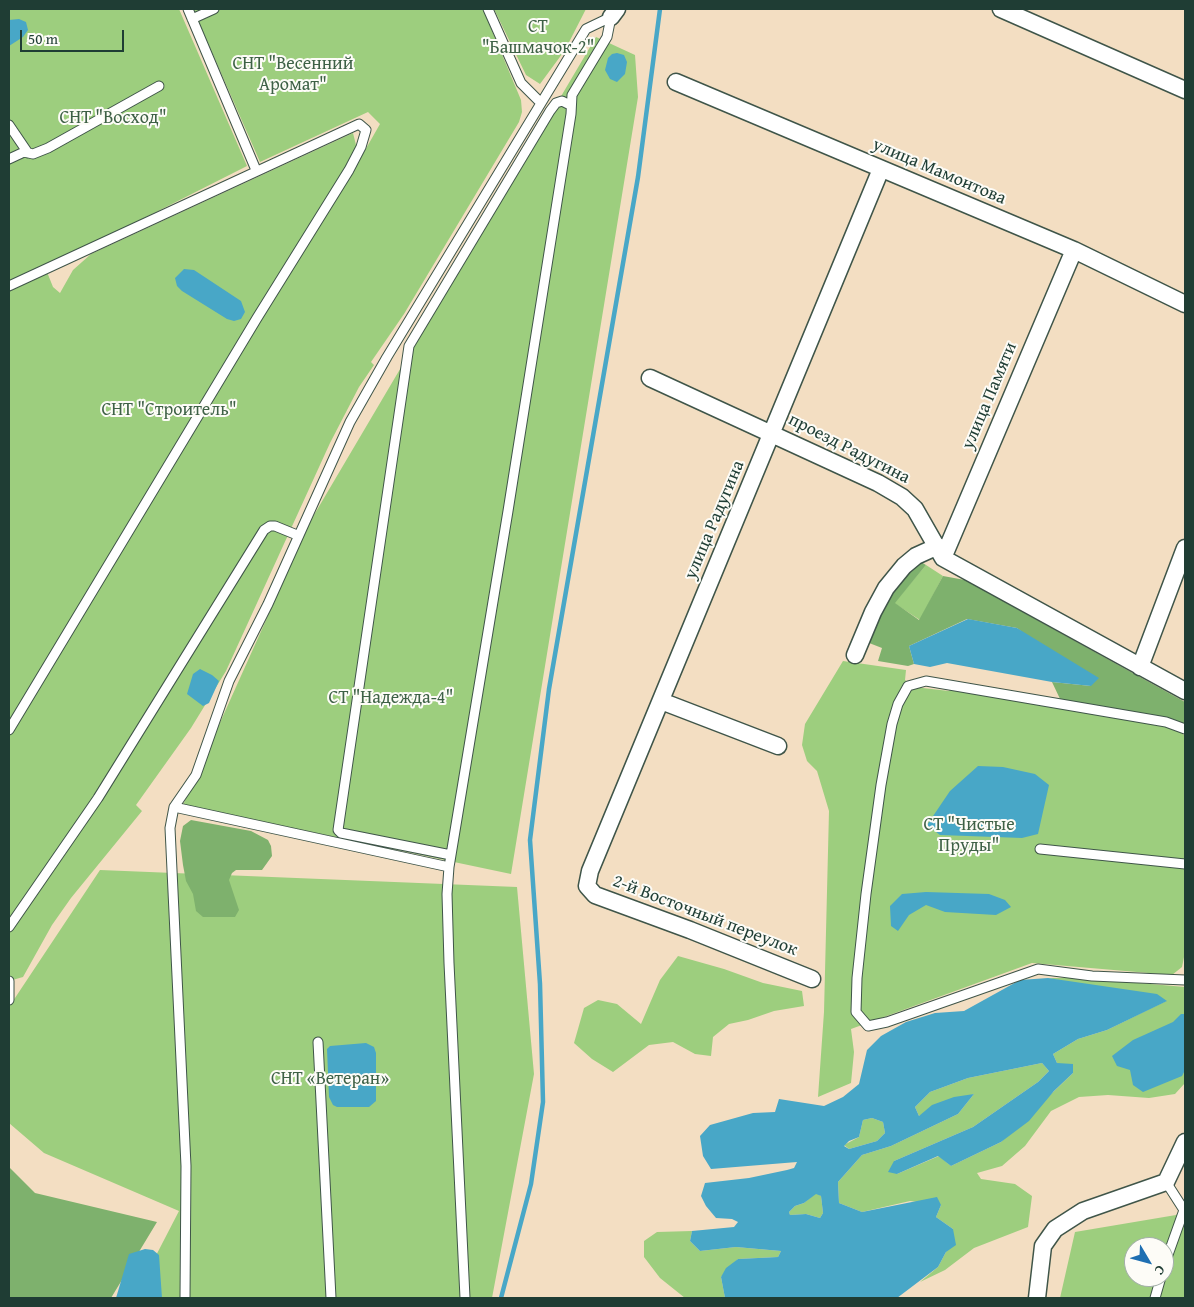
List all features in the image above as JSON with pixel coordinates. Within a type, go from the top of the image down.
[{"type":"street","points":[[1001,9],[1185,90]]},
{"type":"street","name":"улица Мамонтова","points":[[676,82],[1074,250],[1185,304]]},
{"type":"street","name":"улица Радугина","points":[[587,886],[590,871],[881,169]]},
{"type":"street","name":"улица Памяти","points":[[941,552],[1074,250]]},
{"type":"street","name":"проезд Радугина","points":[[650,378],[773,433],[878,483],[902,497],[916,509],[941,552]]},
{"type":"street","points":[[1140,667],[1185,548]]},
{"type":"street","points":[[855,655],[873,612],[886,588],[904,566],[916,556],[941,552],[1185,691]]},
{"type":"street","points":[[660,701],[778,746]]},
{"type":"street","name":"2-й Восточный переулок","points":[[587,886],[595,895],[690,930],[812,979]]},
{"type":"street","points":[[1037,1298],[1043,1246],[1055,1229],[1082,1211],[1166,1182],[1185,1142]]},
{"type":"lane","points":[[188,9],[256,170]]},
{"type":"lane","points":[[192,19],[214,9]]},
{"type":"lane","points":[[488,9],[521,83],[540,103]]},
{"type":"lane","points":[[185,1298],[186,1166],[170,828],[174,807],[196,775],[229,681],[268,604],[350,422],[586,29],[614,13]]},
{"type":"lane","points":[[465,1298],[449,963],[447,894],[449,867],[508,511],[571,114],[570,105],[575,87],[606,37],[614,13]]},
{"type":"lane","points":[[9,159],[24,152],[33,154],[48,148],[159,86]]},
{"type":"lane","points":[[451,855],[341,833],[338,830],[409,346],[550,111],[556,103],[562,101],[570,105]]},
{"type":"lane","points":[[9,286],[256,170],[359,124],[366,130],[361,147],[349,170],[246,335],[9,730]]},
{"type":"lane","points":[[9,125],[28,152]]},
{"type":"lane","points":[[9,927],[98,798],[264,530],[270,526],[275,526],[298,535]]},
{"type":"lane","points":[[1185,729],[1166,722],[926,681],[908,686],[898,704],[892,724],[881,785],[866,894],[857,978],[856,1012],[868,1026],[887,1022],[1038,969],[1092,976],[1152,980],[1185,978]]},
{"type":"lane","points":[[174,807],[449,867]]},
{"type":"lane","points":[[1040,848],[1185,864]]},
{"type":"lane","points":[[9,981],[9,1000]]},
{"type":"lane","points":[[318,1042],[331,1298]]},
{"type":"lane","points":[[1166,1182],[1185,1210],[1174,1239]]},
{"type":"green space","name":"СНТ \"Восход\"","points":[[9,9],[179,9],[247,166],[87,247],[9,282]]},
{"type":"green space","name":"СНТ \"Строитель\"","points":[[193,9],[483,9],[521,100],[522,112],[519,122],[404,314],[371,362],[374,365],[359,387],[330,443],[226,671],[191,728],[136,805],[142,811],[71,898],[52,925],[23,977],[9,981],[9,290],[47,272],[53,287],[60,293],[73,270],[91,254],[353,133],[357,149],[364,152],[380,124],[368,112],[260,162]]},
{"type":"green space","name":"СТ \"Башмачок-2\"","points":[[494,9],[586,9],[565,50],[540,84],[526,75]]},
{"type":"green space","name":"СТ \"Надежда-4\"","points":[[596,37],[635,55],[638,97],[511,874],[183,805],[311,520]]},
{"type":"green space","points":[[921,562],[926,565],[895,603],[919,620],[943,576],[965,580],[1185,702],[1185,724],[1061,701],[1052,682],[1091,686],[1017,628],[967,619],[909,646],[914,664],[908,666],[878,661],[882,648],[864,641],[898,580]]},
{"type":"green space","points":[[926,565],[943,576],[920,620],[894,603]]},
{"type":"green space","name":"СТ \"Чистые Пруды\"","points":[[843,661],[906,670],[905,680],[914,687],[949,691],[950,689],[1177,729],[1185,736],[1185,952],[1182,967],[1172,975],[1032,963],[851,1029],[854,1052],[851,1083],[818,1097],[824,1012],[829,811],[817,771],[807,761],[802,745],[805,724]]},
{"type":"green space","points":[[191,820],[251,831],[268,840],[271,846],[272,856],[262,870],[236,870],[232,873],[229,880],[239,910],[235,917],[203,917],[196,911],[193,894],[186,881],[180,841],[183,826]]},
{"type":"green space","name":"СНТ «Ветеран»","points":[[100,870],[517,887],[534,1074],[492,1298],[134,1298],[179,1211],[44,1153],[9,1123],[9,1007]]},
{"type":"green space","points":[[678,956],[724,969],[763,983],[802,991],[804,1006],[774,1011],[729,1024],[713,1037],[711,1056],[695,1054],[673,1042],[649,1045],[613,1072],[592,1059],[574,1043],[584,1008],[598,1000],[617,1004],[641,1024],[660,980]]},
{"type":"green space","points":[[1048,978],[1082,978],[1185,987],[1185,1083],[1175,1094],[1149,1098],[1108,1095],[1079,1097],[1051,1111],[1025,1146],[1002,1166],[977,1173],[981,1179],[1015,1184],[1032,1196],[1028,1227],[974,1248],[945,1270],[920,1282],[938,1267],[946,1252],[953,1229],[936,1217],[941,1205],[910,1201],[862,1212],[839,1203],[838,1182],[862,1155],[891,1146],[958,1114],[974,1094],[919,1116],[915,1107],[930,1092],[968,1078],[1042,1063],[1049,1071],[1038,1082],[973,1127],[894,1161],[897,1174],[939,1156],[951,1166],[1001,1142],[1073,1073],[1057,1063],[1053,1054],[1078,1039],[1107,1030],[1166,1001]]},
{"type":"green space","points":[[872,1118],[883,1122],[885,1133],[877,1141],[849,1149],[844,1145],[859,1137],[863,1120]]},
{"type":"green space","points":[[9,1167],[35,1193],[157,1222],[111,1298],[9,1298]]},
{"type":"green space","points":[[816,1193],[821,1196],[823,1213],[820,1218],[806,1214],[790,1215],[789,1212],[795,1206],[804,1203]]},
{"type":"green space","points":[[1185,1207],[1185,1298],[1060,1298],[1075,1232],[1176,1215]]},
{"type":"green space","points":[[692,1231],[690,1241],[700,1251],[736,1247],[781,1251],[778,1257],[738,1259],[721,1277],[725,1298],[685,1298],[660,1278],[644,1257],[644,1241],[657,1232]]},
{"type":"water","points":[[19,19],[26,22],[28,30],[23,37],[9,46],[9,20]]},
{"type":"water","points":[[612,54],[624,55],[627,62],[625,74],[617,82],[610,79],[605,70],[608,58]]},
{"type":"water","points":[[184,269],[194,270],[241,301],[245,312],[241,319],[234,321],[227,319],[182,291],[177,286],[175,278]]},
{"type":"water","points":[[968,619],[1017,628],[1099,678],[1091,686],[1052,682],[947,663],[930,667],[914,664],[909,646]]},
{"type":"water","points":[[200,669],[219,681],[209,703],[203,706],[187,694],[193,674]]},
{"type":"water","points":[[978,766],[1003,767],[1035,774],[1049,785],[1038,834],[1022,838],[940,835],[927,825],[950,791]]},
{"type":"water","points":[[926,892],[989,894],[1005,900],[1011,907],[996,915],[945,912],[926,905],[909,915],[898,931],[891,926],[890,906],[902,894]]},
{"type":"water","points":[[1048,978],[1157,994],[1167,1001],[1107,1030],[1078,1039],[1053,1054],[1057,1063],[1073,1064],[1073,1073],[1054,1091],[1029,1121],[1001,1142],[951,1166],[938,1156],[897,1174],[888,1172],[894,1161],[973,1127],[1038,1082],[1049,1071],[1042,1063],[968,1078],[930,1092],[915,1107],[919,1116],[932,1105],[954,1097],[974,1094],[958,1114],[891,1146],[862,1155],[838,1182],[839,1203],[862,1212],[937,1197],[941,1205],[936,1217],[953,1229],[956,1245],[946,1252],[938,1267],[897,1298],[725,1298],[721,1277],[726,1268],[738,1259],[778,1257],[781,1251],[736,1247],[700,1251],[690,1241],[692,1231],[734,1227],[738,1222],[732,1219],[716,1218],[706,1206],[701,1196],[705,1183],[749,1178],[787,1170],[794,1168],[797,1162],[711,1169],[703,1156],[700,1136],[710,1125],[753,1113],[775,1112],[779,1099],[824,1106],[843,1097],[859,1084],[867,1050],[881,1036],[906,1022],[935,1013],[964,1011],[1020,980]],"holes":[[[872,1118],[883,1122],[885,1133],[877,1141],[849,1149],[844,1146],[849,1141],[859,1137],[863,1120]],[[816,1194],[821,1196],[823,1213],[820,1218],[806,1214],[790,1215],[789,1212],[795,1206],[804,1203]]]},
{"type":"water","points":[[1181,1014],[1185,1014],[1185,1070],[1182,1076],[1143,1092],[1133,1085],[1130,1070],[1117,1066],[1112,1056],[1133,1040],[1173,1022]]},
{"type":"water","points":[[366,1043],[374,1047],[376,1053],[376,1101],[369,1107],[337,1107],[333,1105],[329,1097],[327,1049],[330,1046]]},
{"type":"water","points":[[145,1249],[153,1250],[159,1255],[162,1298],[116,1298],[129,1254]]},
{"type":"waterway","points":[[501,1298],[531,1184],[543,1102],[540,984],[530,840],[549,689],[638,177],[660,9]]},
{"type":"park label","name":"СНТ \"Весенний Аромат\"","points":[[293,74]]}]
